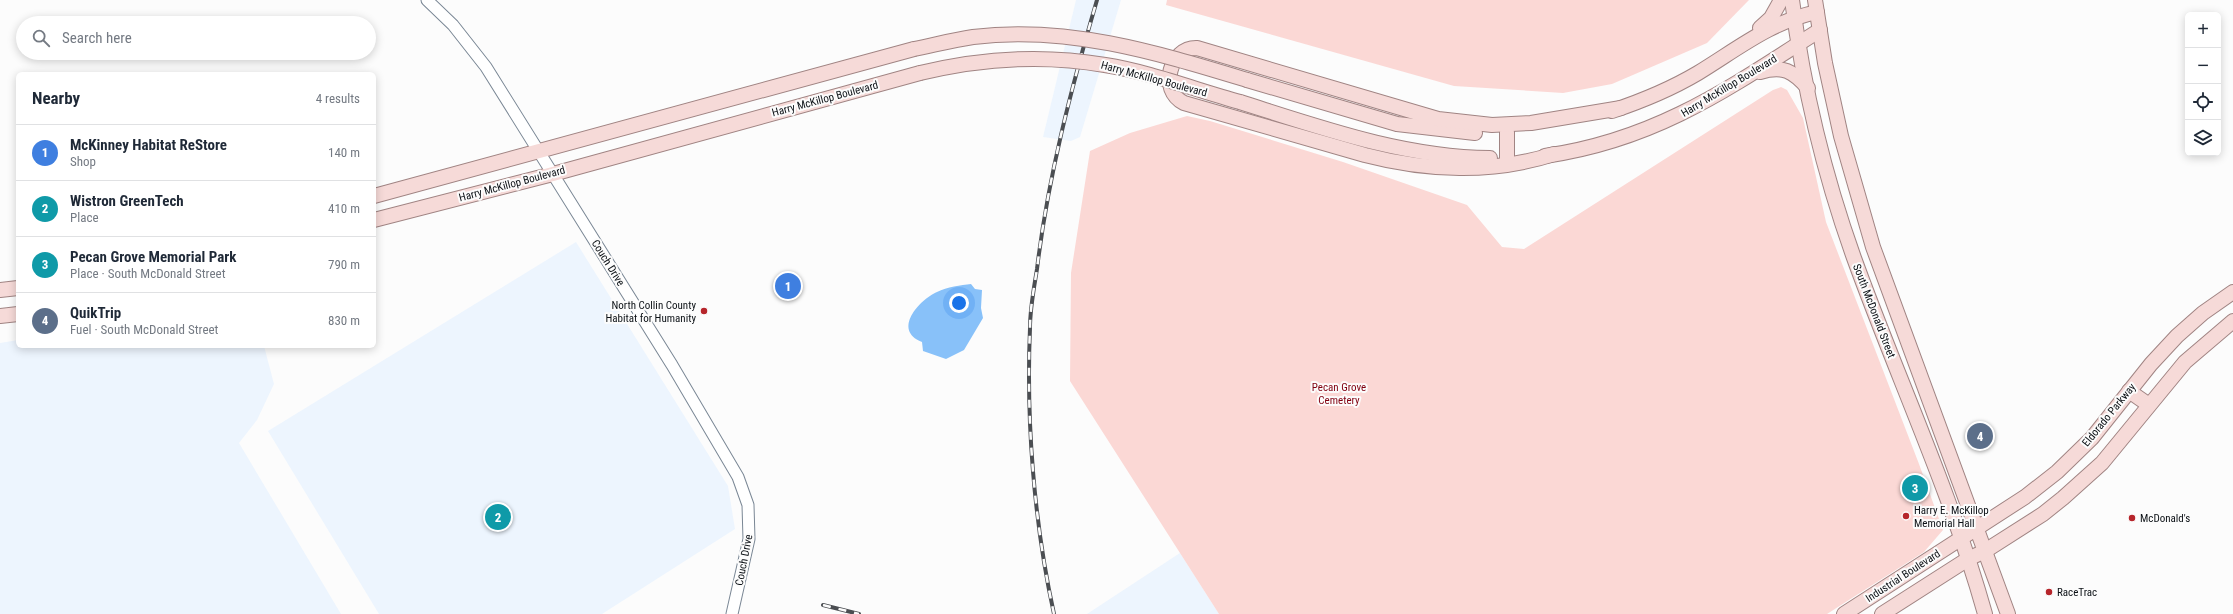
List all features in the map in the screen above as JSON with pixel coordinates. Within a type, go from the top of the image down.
[{"type":"main road","points":[[1721,58],[1766,23],[1774,14],[1781,0]]},
{"type":"main road","name":"South McDonald Street","points":[[1792,0],[1808,89],[1843,227],[1962,539],[1985,614]]},
{"type":"main road","points":[[376,195],[914,49],[974,37],[1006,35],[1058,36],[1110,42],[1144,49],[1397,124],[1453,131],[1507,132],[1560,125],[1620,108],[1674,86],[1771,27],[1816,6]]},
{"type":"main road","name":"South McDonald Street","points":[[1816,6],[1841,136],[1860,206],[1882,275],[2008,614]]},
{"type":"main road","name":"Harry McKillop Boulevard","points":[[376,219],[553,174],[920,72],[953,65],[998,59],[1041,58],[1071,60],[1126,70],[1240,102],[1383,145],[1453,157],[1507,158],[1554,154],[1606,144],[1656,126],[1698,106],[1820,30]]},
{"type":"main road","points":[[1554,154],[1528,163],[1486,167],[1435,167],[1394,162],[1365,156],[1184,103],[1175,98],[1172,93],[1170,81],[1176,59],[1185,50],[1197,48],[1438,119],[1492,125],[1525,124],[1620,108]]},
{"type":"main road","points":[[1748,76],[1773,68],[1780,68],[1793,74],[1808,89]]},
{"type":"main road","points":[[1507,132],[1507,158]]},
{"type":"main road","points":[[0,290],[16,288]]},
{"type":"main road","name":"Eldorado Parkway","points":[[1962,539],[2025,497],[2057,472],[2092,438],[2177,336],[2203,313],[2233,292]]},
{"type":"main road","points":[[0,316],[16,314]]},
{"type":"main road","points":[[1985,551],[2042,514],[2081,482],[2121,442],[2149,405],[2185,362],[2233,321]]},
{"type":"main road","points":[[2130,391],[2149,405]]},
{"type":"main road","points":[[1912,408],[1930,401]]},
{"type":"main road","points":[[1935,466],[1950,457]]},
{"type":"main road","name":"Industrial Boulevard","points":[[1844,614],[1962,539]]},
{"type":"main road","name":"Industrial Boulevard","points":[[1882,614],[1968,559],[1985,551]]},
{"type":"street","name":"Couch Drive","points":[[427,0],[453,25],[478,56],[672,365],[723,448],[741,482],[749,513],[750,539],[732,614]]},
{"type":"shaded area","points":[[1076,0],[1121,0],[1080,137],[1071,141],[1043,137]]},
{"type":"shaded area","points":[[576,242],[728,486],[735,529],[602,614],[379,614],[268,431]]},
{"type":"shaded area","points":[[16,340],[16,348],[265,348],[274,384],[257,420],[239,443],[341,614],[0,614],[0,343]]},
{"type":"shaded area","points":[[1180,553],[1219,614],[1087,614]]},
{"type":"green space","points":[[1167,0],[1749,0],[1707,43],[1612,84],[1563,93],[1454,86],[1166,5]]},
{"type":"green space","name":"Pecan Grove Cemetery","points":[[1781,87],[1787,90],[1803,118],[1826,222],[1943,530],[1924,552],[1827,614],[1219,614],[1070,381],[1071,273],[1090,151],[1130,133],[1187,116],[1210,121],[1343,162],[1467,205],[1502,247],[1524,249],[1773,90]]},
{"type":"water","points":[[971,284],[975,289],[982,290],[981,308],[983,318],[964,350],[946,359],[923,351],[922,342],[913,337],[909,330],[909,323],[916,308],[930,296],[941,290],[954,286]]},
{"type":"railway","points":[[1054,614],[1041,544],[1033,471],[1029,399],[1032,298],[1047,201],[1061,133],[1097,0]]},
{"type":"railway","points":[[823,605],[859,614]]},
{"type":"place","name":"McKinney Habitat ReStore","points":[[788,286]]},
{"type":"place","name":"North Collin County Habitat for Humanity","points":[[704,311]]},
{"type":"place","name":"QuikTrip","points":[[1980,436]]},
{"type":"place","name":"Pecan Grove Memorial Park","points":[[1915,488]]},
{"type":"place","name":"Harry E. McKillop Memorial Hall","points":[[1906,516]]},
{"type":"place","name":"Wistron GreenTech","points":[[498,517]]},
{"type":"place","name":"McDonald's","points":[[2132,518]]},
{"type":"place","name":"RaceTrac","points":[[2049,592]]}]
